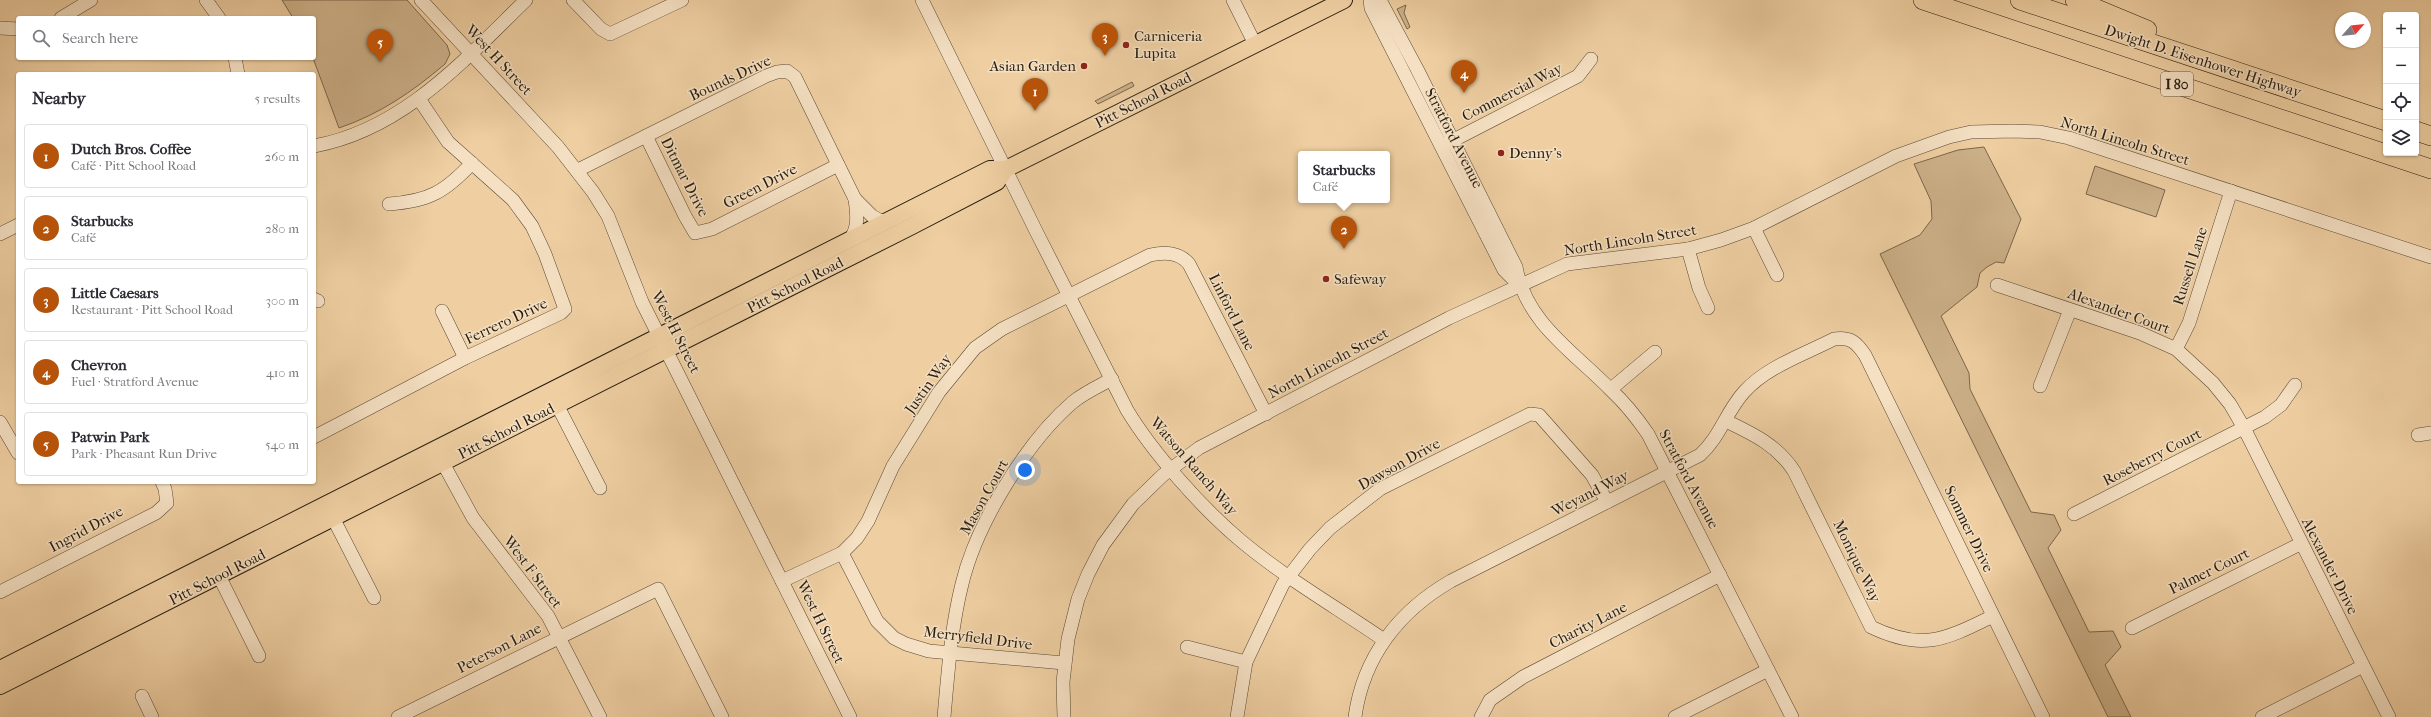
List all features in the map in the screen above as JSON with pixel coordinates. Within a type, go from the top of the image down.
[{"type":"highway","name":"Dwight D. Eisenhower Highway","points":[[1923,0],[2431,168]]},
{"type":"highway","name":"Dwight D. Eisenhower Highway","points":[[2020,0],[2383,120]]},
{"type":"highway","points":[[2075,0],[2154,33],[2193,57]]},
{"type":"highway","points":[[2419,132],[2431,136]]},
{"type":"main road","name":"Pitt School Road","points":[[664,343],[850,240],[990,169],[1006,169],[1255,44],[1328,5],[1344,0]]},
{"type":"main road","name":"Pitt School Road","points":[[0,669],[326,504],[440,456],[664,343],[997,182],[1006,169]]},
{"type":"main road","name":"Pitt School Road","points":[[0,686],[333,518],[440,456]]},
{"type":"street","points":[[66,16],[90,0]]},
{"type":"street","points":[[206,0],[218,16]]},
{"type":"street","name":"West H Street","points":[[421,0],[578,170],[608,216],[642,302],[664,343],[850,717]]},
{"type":"street","points":[[316,145],[374,126],[419,99],[526,0]]},
{"type":"street","points":[[573,0],[601,29],[610,34],[682,0]]},
{"type":"street","name":"Watson Ranch Way","points":[[922,0],[1069,295],[1112,379],[1145,438],[1220,522],[1240,540],[1288,575],[1384,640]]},
{"type":"street","points":[[1233,0],[1255,44]]},
{"type":"street","name":"Stratford Avenue","points":[[1370,0],[1371,8],[1504,270],[1519,284]]},
{"type":"street","name":"Stratford Avenue","points":[[1380,0],[1516,267],[1519,284],[1529,305],[1552,336],[1611,389],[1630,409],[1648,434],[1792,717]]},
{"type":"street","points":[[0,28],[16,29]]},
{"type":"street","name":"Commercial Way","points":[[1441,147],[1578,76],[1591,59]]},
{"type":"street","points":[[235,60],[238,72]]},
{"type":"street","name":"Bounds Drive","points":[[578,170],[766,76],[776,72],[787,71],[795,77],[855,199],[858,223],[850,240]]},
{"type":"street","name":"Ferrero Drive","points":[[316,436],[465,358],[561,313],[565,309],[551,268],[532,226],[513,200],[448,142],[419,99]]},
{"type":"street","name":"North Lincoln Street","points":[[1064,717],[1064,664],[1069,632],[1078,599],[1103,545],[1133,504],[1171,468],[1199,448],[1449,318],[1551,270],[1573,263],[1688,249],[1754,228],[1912,149],[1971,132],[2033,132],[2070,138],[2431,257]]},
{"type":"street","name":"Ditmar Drive","points":[[646,136],[685,216],[696,233]]},
{"type":"street","points":[[389,204],[428,199],[454,182],[472,163]]},
{"type":"street","name":"Green Drive","points":[[696,233],[712,229],[838,165]]},
{"type":"street","name":"Russell Lane","points":[[2176,349],[2189,323],[2231,191]]},
{"type":"street","name":"Bounds Drive","points":[[855,199],[878,220],[888,221]]},
{"type":"street","points":[[0,234],[16,226]]},
{"type":"street","points":[[1754,228],[1777,275]]},
{"type":"street","points":[[1688,249],[1699,288],[1708,308]]},
{"type":"street","name":"Linford Lane","points":[[1150,255],[1163,252],[1184,258],[1189,264],[1266,414]]},
{"type":"street","name":"Justin Way","points":[[782,581],[842,553],[857,538],[868,521],[893,466],[939,392],[975,348],[1002,329],[1150,255]]},
{"type":"street","name":"Alexander Court","points":[[1997,285],[2140,333],[2176,349],[2213,383],[2230,404],[2244,428]]},
{"type":"street","points":[[2040,386],[2070,310]]},
{"type":"street","points":[[442,311],[465,358]]},
{"type":"street","name":"Weyand Way","points":[[1355,717],[1357,699],[1368,665],[1384,640],[1421,601],[1436,590],[1668,472],[1705,451],[1718,436],[1733,406],[1755,382],[1768,372],[1834,339],[1846,338],[1857,342],[1865,355]]},
{"type":"street","points":[[1611,389],[1655,352]]},
{"type":"street","name":"Sommer Drive","points":[[1865,355],[2043,717]]},
{"type":"street","name":"Mason Court","points":[[944,717],[950,653],[962,583],[978,536],[998,499],[1023,461],[1062,412],[1074,401],[1112,379]]},
{"type":"street","name":"Roseberry Court","points":[[2074,514],[2265,417],[2281,405],[2295,385]]},
{"type":"street","points":[[555,399],[600,488]]},
{"type":"street","name":"Dawson Drive","points":[[1237,717],[1246,662],[1288,575],[1330,528],[1380,489],[1530,414],[1540,415],[1592,475],[1607,502]]},
{"type":"street","name":"Monique Way","points":[[1726,421],[1760,437],[1784,456],[1794,471],[1872,627],[1910,640],[1931,641],[1947,638],[1993,616]]},
{"type":"street","points":[[0,422],[16,450]]},
{"type":"street","name":"Alexander Drive","points":[[2244,428],[2300,544],[2389,717]]},
{"type":"street","points":[[2418,435],[2431,433]]},
{"type":"street","name":"West F Street","points":[[440,456],[473,518],[548,616],[600,717]]},
{"type":"street","name":"Ingrid Drive","points":[[0,592],[156,513],[167,503],[163,484]]},
{"type":"street","points":[[326,504],[374,598]]},
{"type":"street","name":"Palmer Court","points":[[2132,628],[2300,544]]},
{"type":"street","name":"Merryfield Drive","points":[[842,553],[877,621],[887,632],[906,644],[929,651],[1064,664]]},
{"type":"street","points":[[212,562],[259,656]]},
{"type":"street","name":"Charity Lane","points":[[1481,717],[1490,700],[1523,677],[1720,575]]},
{"type":"street","name":"Peterson Lane","points":[[402,716],[559,636],[658,589],[722,717]]},
{"type":"street","points":[[1187,647],[1246,662]]},
{"type":"street","points":[[2262,717],[2363,666]]},
{"type":"street","points":[[1675,717],[1768,670]]},
{"type":"street","points":[[142,696],[152,717]]},
{"type":"shaded area","points":[[282,0],[407,0],[447,45],[450,54],[445,64],[408,93],[382,109],[339,128],[314,60],[316,60],[316,16],[292,16]]},
{"type":"shaded area","points":[[1406,5],[1404,13],[1410,27],[1407,29],[1397,9]]},
{"type":"shaded area","points":[[1132,82],[1134,86],[1098,104],[1095,101]]},
{"type":"shaded area","points":[[1984,147],[2021,219],[2004,263],[1996,262],[1987,267],[1980,273],[1977,287],[1941,316],[1969,373],[1970,389],[2031,512],[2054,515],[2061,530],[2048,548],[2089,632],[2113,631],[2121,647],[2105,665],[2131,717],[2108,717],[1880,254],[1920,235],[1932,219],[1931,201],[1914,164],[1958,150]]},
{"type":"shaded area","points":[[2095,166],[2165,190],[2156,217],[2086,194]]},
{"type":"place","name":"Carniceria Lupita","points":[[1126,45]]},
{"type":"place","name":"Little Caesars","points":[[1105,56]]},
{"type":"place","name":"Patwin Park","points":[[380,62]]},
{"type":"place","name":"Asian Garden","points":[[1084,66]]},
{"type":"place","name":"Chevron","points":[[1464,93]]},
{"type":"place","name":"Dutch Bros. Coffee","points":[[1035,111]]},
{"type":"place","name":"Denny's","points":[[1501,153]]},
{"type":"place","name":"Starbucks","points":[[1344,249]]},
{"type":"place","name":"Safeway","points":[[1326,279]]}]
